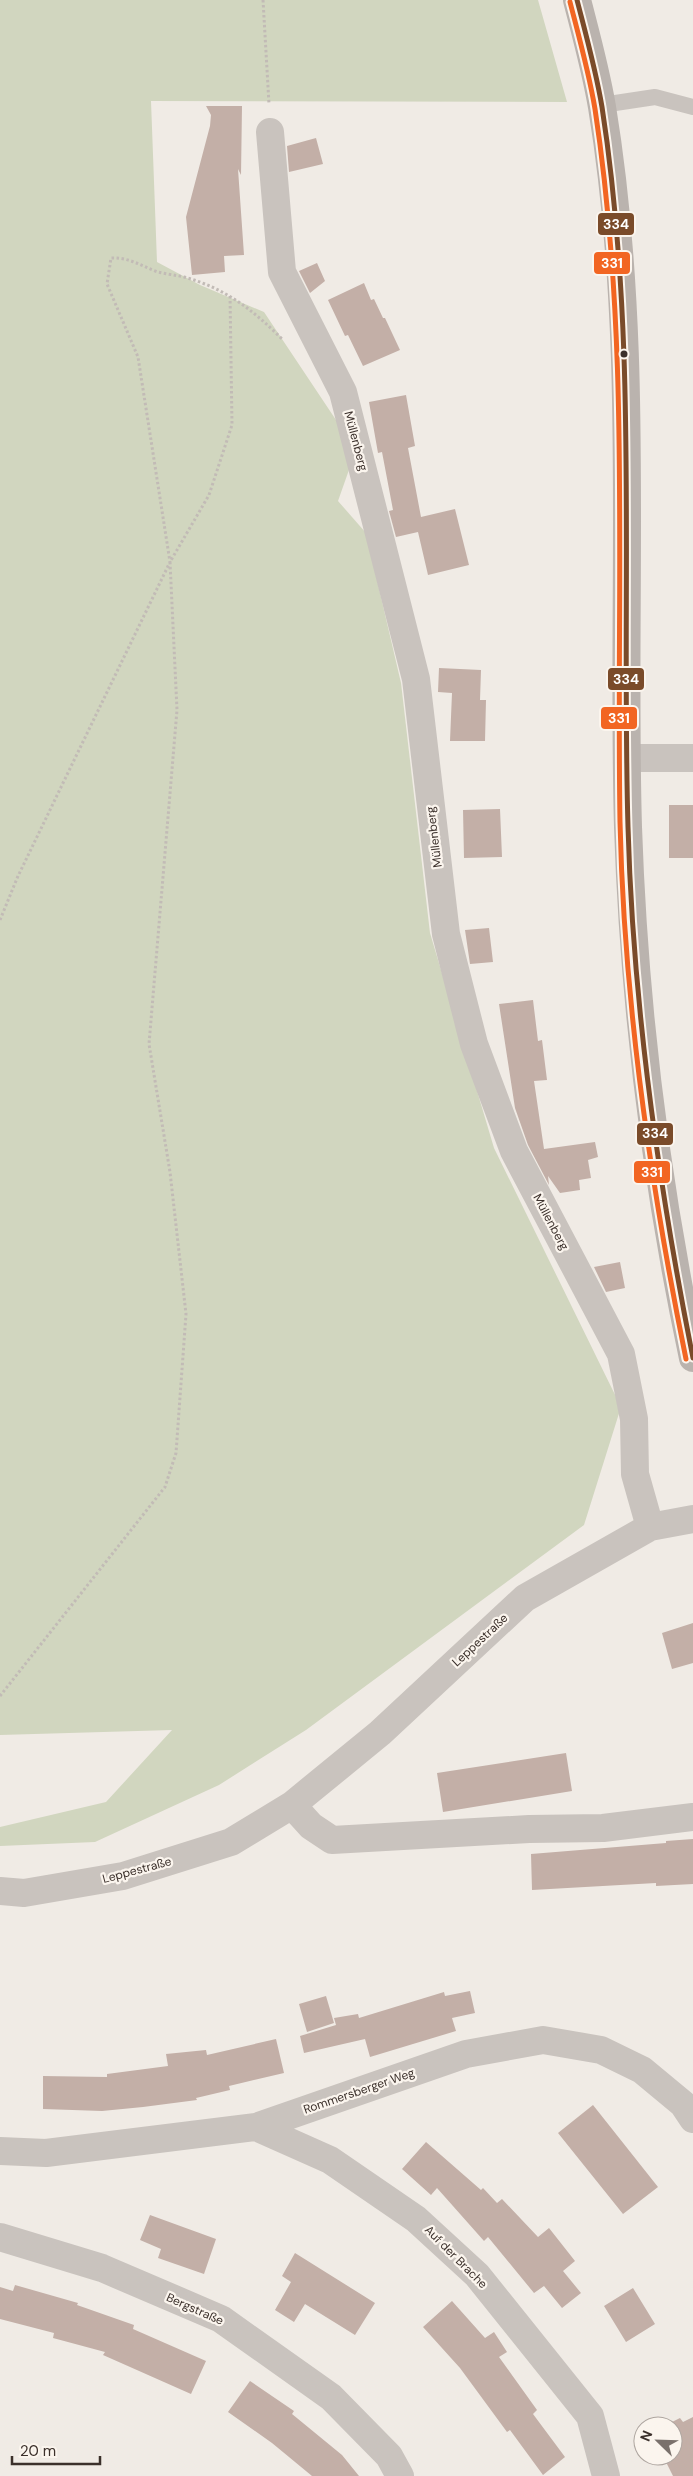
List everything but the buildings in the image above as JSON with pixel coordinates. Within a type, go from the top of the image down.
[{"type":"main road","points":[[578,0],[602,106],[618,239],[626,373],[628,827],[637,975],[656,1162],[693,1358]]},
{"type":"street","name":"Müllenberg","points":[[270,132],[282,272],[343,392],[416,679],[446,934],[474,1044],[514,1151],[621,1354],[634,1419],[635,1474],[650,1527]]},
{"type":"street","points":[[628,758],[693,758]]},
{"type":"street","name":"Leppestraße","points":[[0,1891],[24,1893],[123,1876],[231,1842],[292,1805],[380,1733],[525,1598],[650,1527],[693,1519]]},
{"type":"street","points":[[292,1805],[311,1826],[332,1840],[529,1829],[603,1828],[693,1817]]},
{"type":"street","name":"Rommersberger Weg","points":[[0,2151],[46,2153],[256,2127],[466,2054],[542,2040],[601,2050],[642,2070],[684,2104],[693,2119]]},
{"type":"street","name":"Auf der Brache","points":[[256,2127],[330,2160],[408,2213],[477,2275],[590,2416],[606,2476]]},
{"type":"street","name":"Bergstraße","points":[[0,2237],[102,2268],[221,2319],[331,2397],[389,2456],[400,2476]]},
{"type":"lane","points":[[602,106],[655,97],[693,106]]},
{"type":"path","points":[[263,0],[270,132]]},
{"type":"path","points":[[0,1696],[165,1487],[176,1453],[186,1314],[170,1172],[148,1044],[177,710],[170,562],[138,357],[107,284],[111,258],[124,257],[158,272],[185,277],[230,294],[259,316],[287,344]]},
{"type":"path","points":[[0,920],[18,876],[170,562],[209,495],[232,425],[230,294]]},
{"type":"green space","points":[[0,0],[538,0],[567,102],[151,101],[157,262],[200,285],[264,312],[338,423],[350,467],[338,501],[366,533],[401,683],[430,933],[494,1148],[621,1407],[584,1525],[306,1730],[219,1785],[95,1842],[0,1846],[0,1827],[106,1802],[172,1730],[0,1735]]},
{"type":"transit line","name":"334","points":[[577,0],[602,107],[621,287],[625,377],[626,737],[628,827],[635,961],[658,1160],[693,1358]]},
{"type":"transit line","name":"331","points":[[570,2],[595,109],[614,286],[620,465],[620,822],[627,957],[633,1025],[650,1159],[686,1359]]}]
